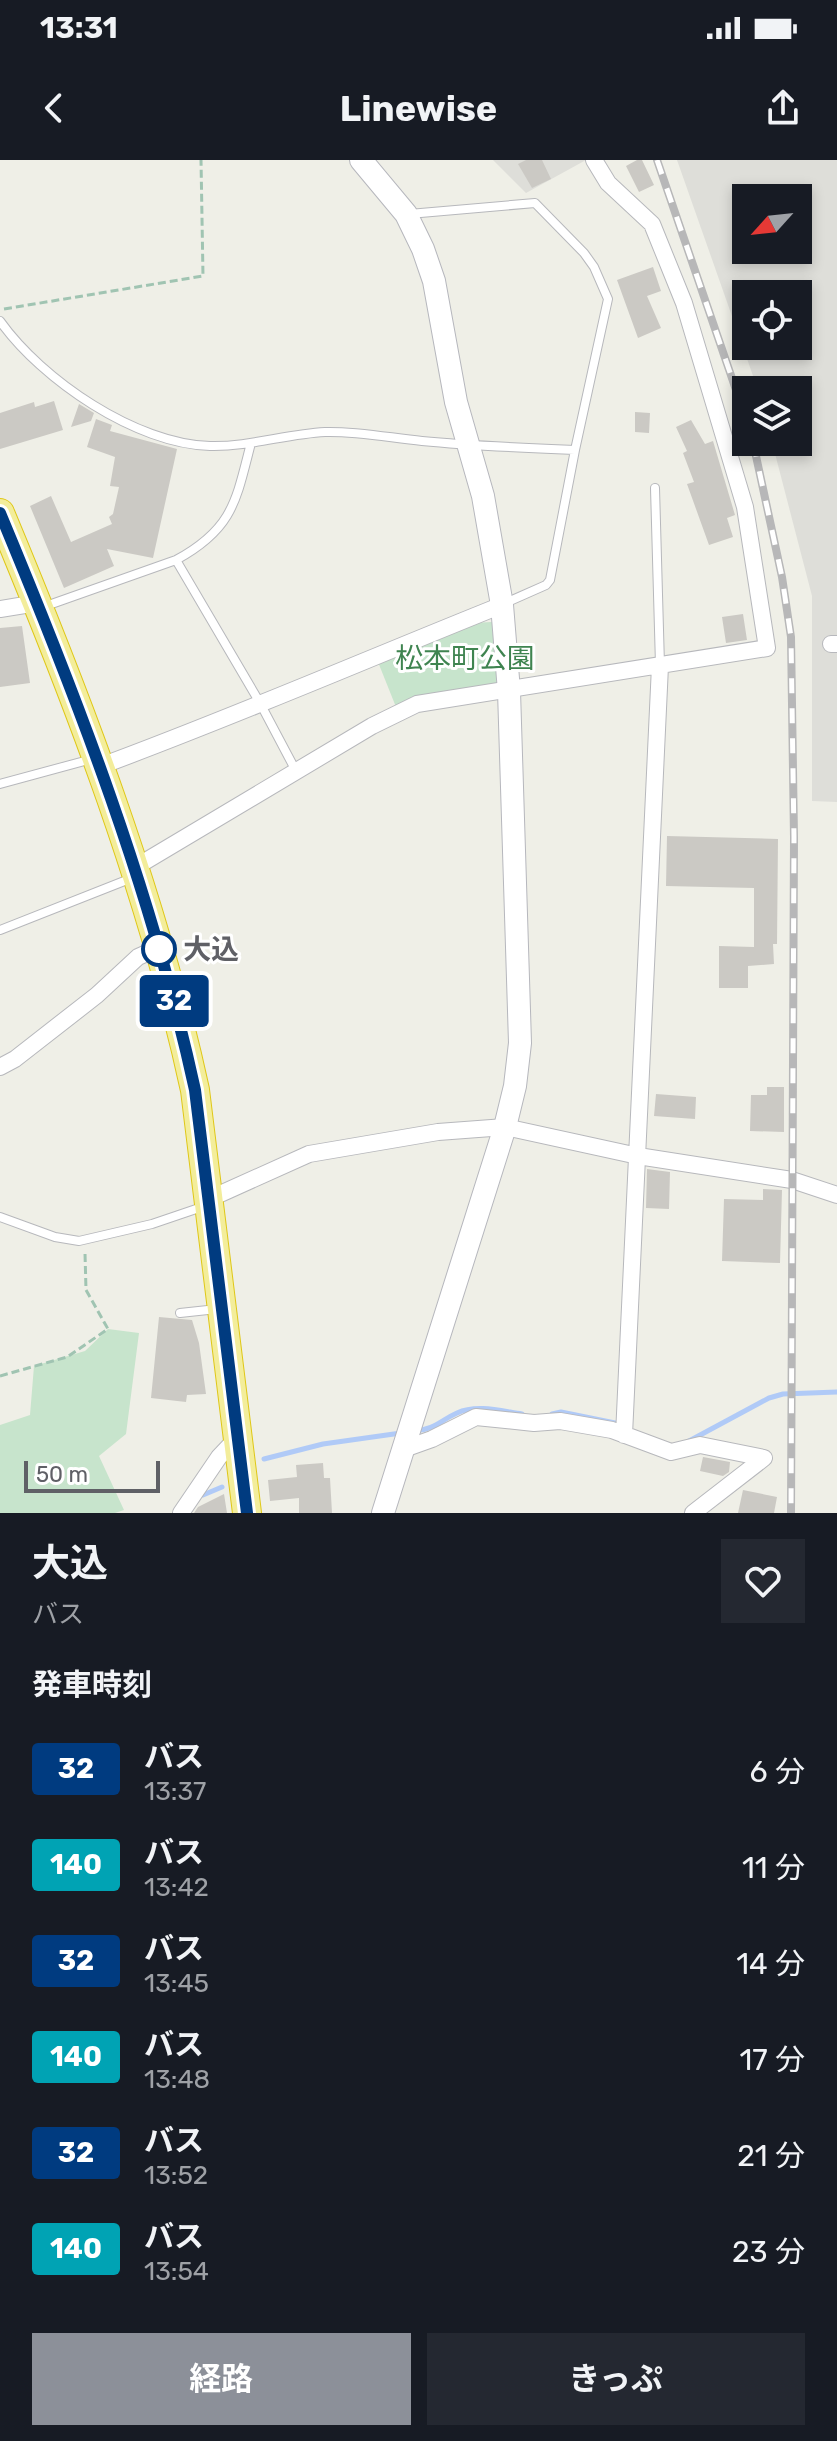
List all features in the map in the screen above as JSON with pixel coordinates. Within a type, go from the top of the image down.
[{"type":"highway","points":[[0,513],[38,606],[135,872],[182,1030],[195,1090],[247,1513]]},
{"type":"street","points":[[361,160],[406,214],[423,249],[434,281],[456,402],[483,496],[502,605],[509,691],[520,1043],[515,1086],[505,1127],[383,1513]]},
{"type":"street","points":[[135,872],[296,771],[372,726],[417,704],[767,648],[745,507],[684,303],[652,224],[608,183],[594,160]]},
{"type":"street","points":[[96,762],[205,728],[502,605]]},
{"type":"street","points":[[0,609],[38,606]]},
{"type":"street","points":[[624,1435],[660,666]]},
{"type":"street","points":[[0,1067],[15,1059],[97,995],[138,957],[158,948]]},
{"type":"street","points":[[209,1202],[309,1154],[438,1132],[505,1127],[638,1156],[792,1180],[837,1195]]},
{"type":"street","points":[[408,1437],[432,1439],[476,1417],[534,1423],[560,1421],[624,1435],[671,1452],[700,1445],[764,1458],[693,1513]]},
{"type":"street","points":[[181,1513],[219,1457],[237,1438]]},
{"type":"lane","points":[[406,214],[535,203],[594,267],[608,299],[550,580],[546,585],[502,605]]},
{"type":"lane","points":[[0,321],[23,349],[75,393],[127,422],[182,443],[209,446],[251,443],[326,432],[467,445],[575,450]]},
{"type":"lane","points":[[38,606],[176,560],[196,550],[220,528],[236,503],[251,443]]},
{"type":"lane","points":[[655,488],[660,666]]},
{"type":"lane","points":[[176,560],[296,771]]},
{"type":"lane","points":[[0,784],[96,762]]},
{"type":"lane","points":[[0,930],[135,872]]},
{"type":"lane","points":[[0,1217],[55,1237],[79,1241],[152,1224],[209,1202]]},
{"type":"lane","points":[[180,1313],[222,1309]]},
{"type":"path","points":[[0,309],[203,276],[201,160]]},
{"type":"path","points":[[0,1376],[67,1357],[108,1329],[86,1290],[85,1253],[94,1238]]},
{"type":"shaded area","points":[[493,160],[586,160],[526,193]]},
{"type":"shaded area","points":[[677,160],[837,160],[837,802],[812,801],[812,596],[776,456],[812,456],[812,376],[753,376],[747,360],[812,360],[812,280],[732,280],[732,316]]},
{"type":"green space","name":"松本町公園","points":[[492,622],[497,684],[396,707],[378,662],[471,623]]},
{"type":"green space","points":[[108,1329],[139,1333],[126,1434],[99,1456],[124,1510],[115,1513],[0,1513],[0,1425],[30,1415],[34,1366],[85,1351]]},
{"type":"building","points":[[526,160],[542,160],[551,179],[532,188],[518,164]]},
{"type":"building","points":[[642,160],[654,185],[639,192],[626,166]]},
{"type":"building","points":[[653,267],[661,291],[647,296],[661,328],[638,338],[617,280]]},
{"type":"building","points":[[54,401],[63,430],[0,449],[0,413],[34,402],[35,407]]},
{"type":"building","points":[[79,404],[94,413],[91,421],[71,427]]},
{"type":"building","points":[[635,412],[650,413],[649,433],[635,432]]},
{"type":"building","points":[[96,419],[112,425],[110,431],[177,449],[153,558],[107,549],[114,566],[64,588],[30,506],[51,496],[71,542],[112,524],[109,517],[113,514],[119,487],[110,486],[115,457],[87,447]]},
{"type":"building","points":[[691,420],[705,444],[713,441],[735,515],[727,518],[733,537],[709,545],[687,484],[694,482],[683,453],[687,451],[676,427]]},
{"type":"building","points":[[743,614],[747,640],[726,643],[722,617]]},
{"type":"building","points":[[22,626],[30,683],[0,687],[0,628]]},
{"type":"building","points":[[667,836],[778,839],[774,964],[748,966],[748,988],[719,988],[719,946],[754,947],[754,888],[666,886]]},
{"type":"building","points":[[767,1087],[784,1087],[784,1132],[750,1131],[751,1095],[767,1095]]},
{"type":"building","points":[[656,1094],[696,1097],[695,1119],[654,1116]]},
{"type":"building","points":[[647,1169],[670,1172],[669,1209],[646,1208]]},
{"type":"building","points":[[763,1189],[782,1190],[780,1263],[722,1261],[724,1199],[763,1200]]},
{"type":"building","points":[[159,1317],[192,1320],[199,1343],[206,1394],[187,1395],[186,1402],[151,1398]]},
{"type":"building","points":[[703,1457],[730,1462],[729,1472],[723,1476],[700,1471]]},
{"type":"building","points":[[323,1463],[324,1478],[330,1478],[332,1513],[299,1513],[299,1498],[270,1501],[268,1480],[297,1477],[296,1465]]},
{"type":"building","points":[[743,1490],[777,1497],[774,1513],[738,1513]]},
{"type":"building","points":[[224,1494],[227,1513],[194,1513],[198,1507]]},
{"type":"waterway","points":[[689,1441],[769,1398],[783,1394],[837,1392]]},
{"type":"waterway","points":[[414,1431],[465,1410],[489,1409],[522,1414]]},
{"type":"waterway","points":[[552,1414],[561,1412],[620,1424]]},
{"type":"waterway","points":[[264,1459],[323,1444],[401,1433]]},
{"type":"waterway","points":[[203,1495],[222,1487]]},
{"type":"railway","points":[[657,160],[732,378]]},
{"type":"railway","points":[[756,456],[782,577],[791,637],[794,837],[791,1513]]},
{"type":"bus line","name":"32","points":[[0,513],[37,603],[122,833],[182,1030],[195,1090],[247,1513]]},
{"type":"place","name":"大込","points":[[159,949]]}]
